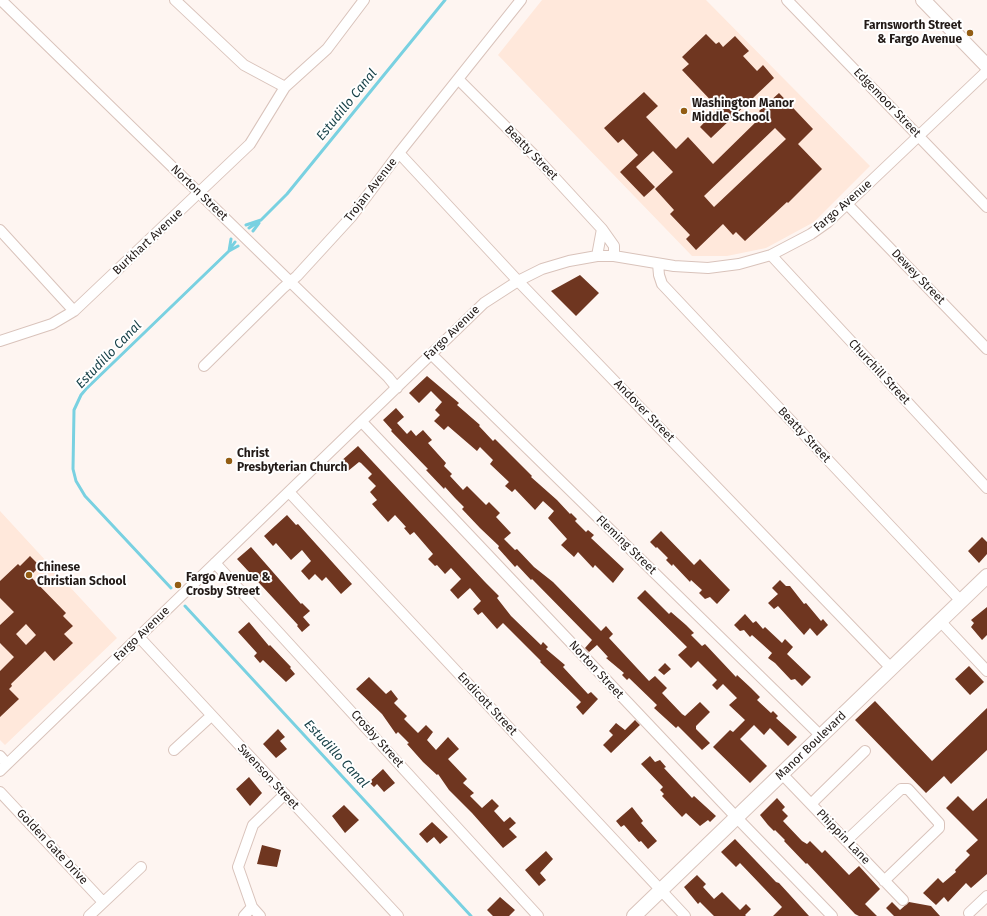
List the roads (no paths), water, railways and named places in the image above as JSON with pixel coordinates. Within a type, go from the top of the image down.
[{"type":"street","name":"Norton Street","points":[[1,0],[388,377],[397,388]]},
{"type":"street","points":[[175,0],[244,65],[285,87]]},
{"type":"street","name":"Trojan Avenue","points":[[204,366],[283,288],[291,282],[352,216],[521,0]]},
{"type":"street","name":"Edgemoor Street","points":[[787,0],[987,207]]},
{"type":"street","points":[[923,0],[987,66]]},
{"type":"street","name":"Burkhart Avenue","points":[[0,341],[52,324],[74,312],[250,144],[285,87],[327,49],[362,1]]},
{"type":"street","name":"Fargo Avenue","points":[[4,767],[484,303],[518,281],[542,270],[569,261],[597,256],[614,256],[690,268],[718,267],[739,264],[771,255],[811,234],[848,205],[987,71]]},
{"type":"street","name":"Beatty Street","points":[[458,79],[534,155],[602,229],[614,246],[614,256]]},
{"type":"street","name":"Andover Street","points":[[399,154],[518,281],[891,668]]},
{"type":"street","name":"Dewey Street","points":[[848,205],[987,349]]},
{"type":"street","points":[[597,256],[602,229]]},
{"type":"street","points":[[0,230],[74,312]]},
{"type":"street","name":"Churchill Street","points":[[771,255],[987,488]]},
{"type":"street","name":"Beatty Street","points":[[658,264],[662,284],[961,601]]},
{"type":"street","name":"Fleming Street","points":[[431,354],[821,736]]},
{"type":"street","name":"Norton Street","points":[[362,422],[736,818],[832,916]]},
{"type":"street","name":"Endicott Street","points":[[289,492],[685,916]]},
{"type":"street","name":"Crosby Street","points":[[215,563],[538,916]]},
{"type":"street","name":"Manor Boulevard","points":[[634,916],[987,576]]},
{"type":"street","points":[[940,621],[987,671]]},
{"type":"street","name":"Swenson Street","points":[[139,637],[398,916]]},
{"type":"street","points":[[174,750],[211,716]]},
{"type":"street","points":[[811,804],[865,751]]},
{"type":"street","points":[[0,756],[4,767]]},
{"type":"street","name":"Phippin Lane","points":[[782,774],[903,900]]},
{"type":"street","points":[[846,841],[901,789],[908,789],[939,822],[939,828],[884,881]]},
{"type":"street","name":"Golden Gate Drive","points":[[0,792],[104,902]]},
{"type":"street","points":[[260,916],[252,908],[238,867],[253,825],[285,794]]},
{"type":"street","points":[[90,916],[141,867]]},
{"type":"street","points":[[969,913],[987,896]]},
{"type":"street","points":[[244,916],[252,908]]},
{"type":"waterway","name":"Estudillo Canal","points":[[246,225],[261,220],[287,194],[445,0]]},
{"type":"waterway","name":"Estudillo Canal","points":[[249,228],[258,222]]},
{"type":"waterway","name":"Estudillo Canal","points":[[253,231],[259,223]]},
{"type":"waterway","name":"Estudillo Canal","points":[[171,588],[85,496],[76,481],[73,469],[74,410],[81,395],[86,389],[229,251],[231,239]]},
{"type":"waterway","name":"Estudillo Canal","points":[[230,249],[235,242]]},
{"type":"waterway","name":"Estudillo Canal","points":[[229,251],[238,246]]},
{"type":"waterway","name":"Estudillo Canal","points":[[185,606],[471,916]]},
{"type":"place","name":"Farnsworth Street & Fargo Avenue","points":[[970,33]]},
{"type":"place","name":"Washington Manor Middle School","points":[[684,111]]},
{"type":"place","name":"Christ Presbyterian Church","points":[[229,461]]},
{"type":"place","name":"Chinese Christian School","points":[[29,575]]},
{"type":"place","name":"Fargo Avenue & Crosby Street","points":[[178,585]]}]
